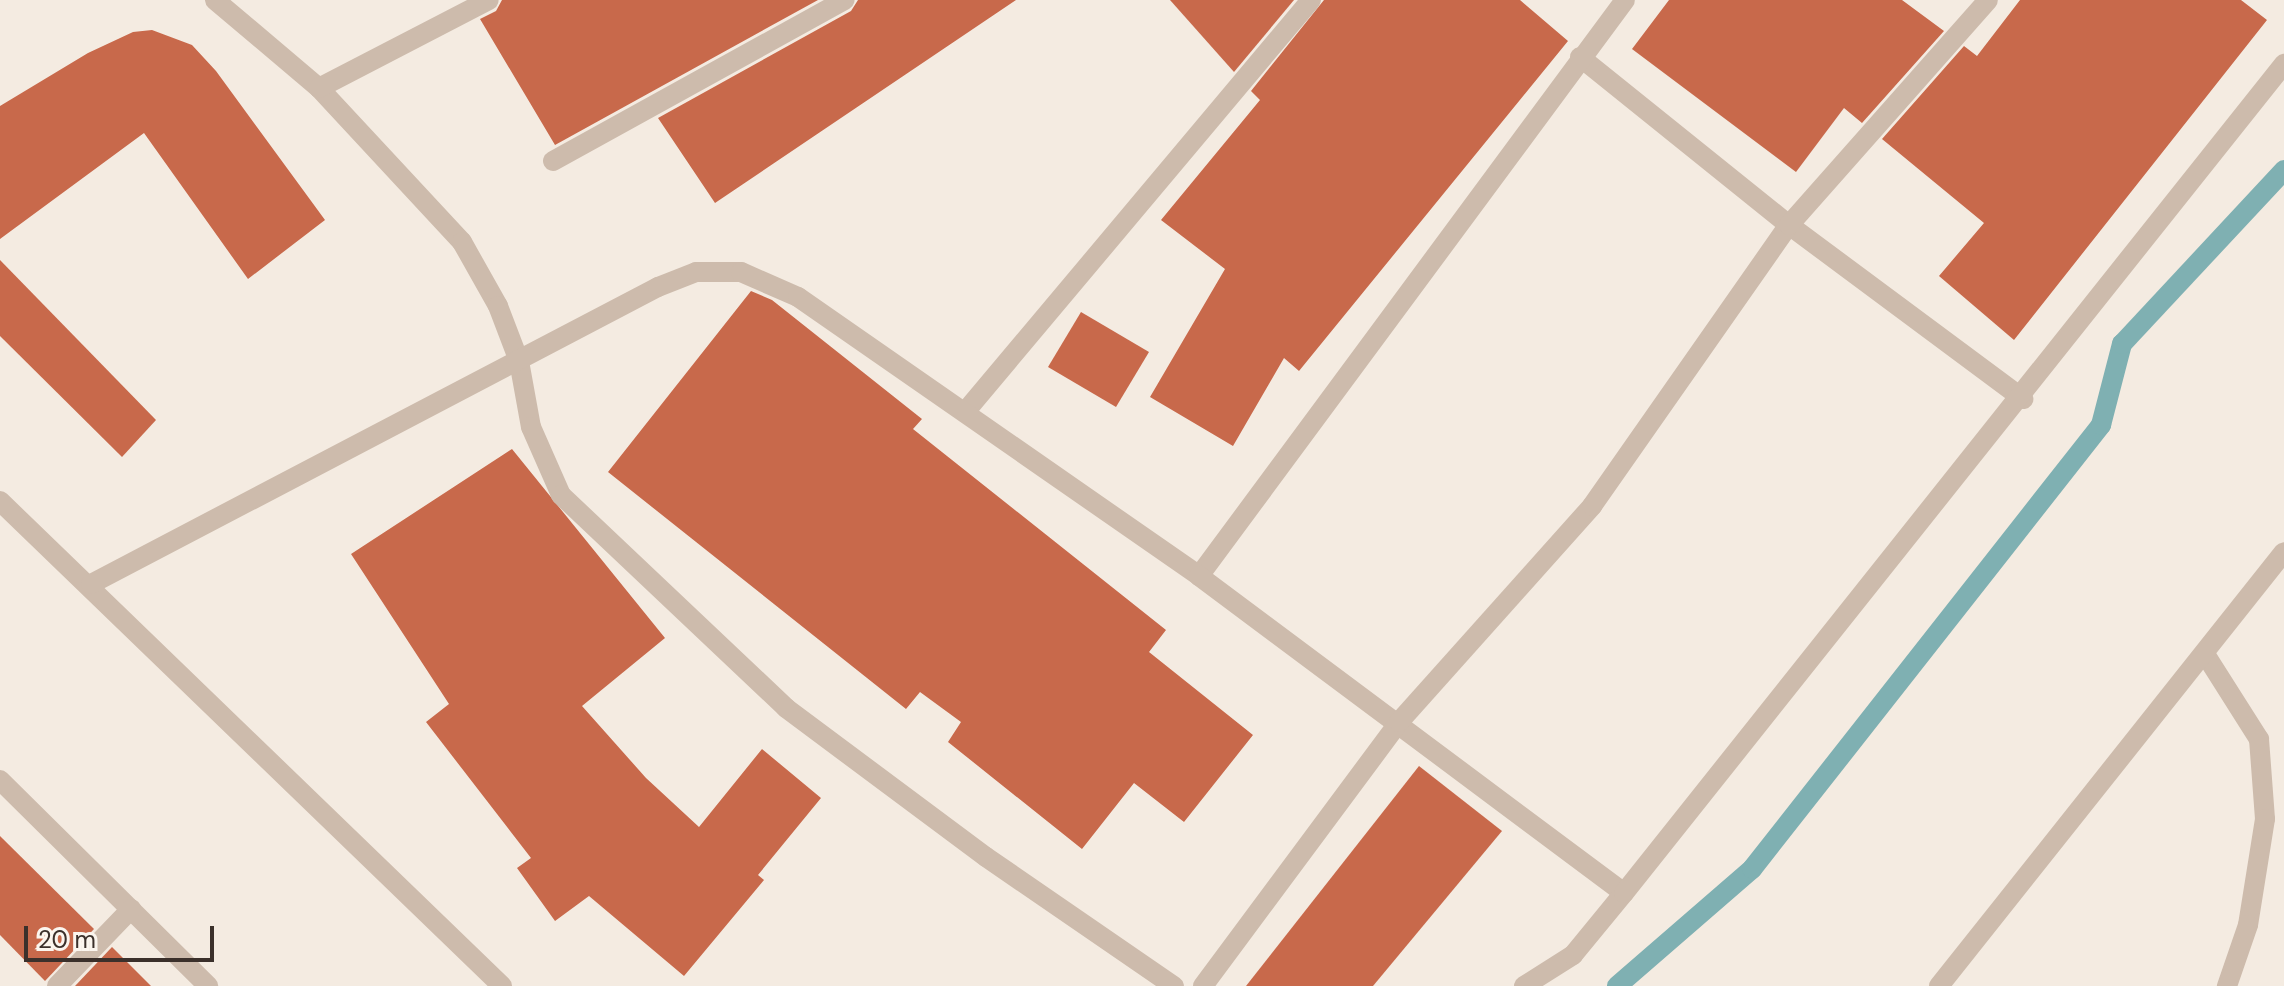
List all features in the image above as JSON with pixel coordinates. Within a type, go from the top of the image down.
[{"type":"street","points":[[215,0],[319,88],[462,242],[498,306],[519,361],[531,427],[561,495],[786,708],[986,857],[1174,986]]},
{"type":"street","points":[[319,88],[489,0]]},
{"type":"street","points":[[553,161],[845,0]]},
{"type":"street","points":[[965,412],[1311,0]]},
{"type":"street","points":[[1199,576],[1625,0]]},
{"type":"street","points":[[1203,986],[1399,722],[1592,506],[1789,225],[1988,0]]},
{"type":"street","points":[[1580,57],[1789,225],[2023,399]]},
{"type":"street","points":[[1524,986],[1573,955],[2023,399],[2284,64]]},
{"type":"street","points":[[91,584],[658,287],[696,272],[741,272],[798,297],[1199,576],[1399,722],[1624,893]]},
{"type":"street","points":[[0,501],[91,584],[502,986]]},
{"type":"street","points":[[1939,986],[2284,552]]},
{"type":"street","points":[[2205,654],[2259,739],[2265,819],[2248,925],[2227,986]]},
{"type":"street","points":[[0,780],[208,986]]},
{"type":"street","points":[[57,986],[131,909]]},
{"type":"building","points":[[502,0],[818,0],[555,145],[480,19],[496,11]]},
{"type":"building","points":[[858,0],[1016,0],[715,203],[658,118],[851,11]]},
{"type":"building","points":[[1170,0],[1294,0],[1234,72]]},
{"type":"building","points":[[1324,0],[1520,0],[1568,41],[1299,371],[1284,358],[1233,446],[1150,397],[1225,269],[1161,220],[1260,100],[1251,91]]},
{"type":"building","points":[[1669,0],[1902,0],[1944,31],[1862,123],[1844,108],[1796,172],[1632,49]]},
{"type":"building","points":[[2020,0],[2241,0],[2267,20],[2014,340],[1939,276],[1984,223],[1882,139],[1964,46],[1977,56]]},
{"type":"building","points":[[152,30],[192,45],[216,71],[325,220],[248,279],[144,133],[0,239],[0,106],[88,53],[133,32]]},
{"type":"building","points":[[0,260],[156,420],[122,457],[0,336]]},
{"type":"building","points":[[751,291],[772,300],[922,419],[913,429],[1166,630],[1149,652],[1253,735],[1184,822],[1134,783],[1082,849],[948,742],[961,722],[920,692],[906,709],[608,472]]},
{"type":"building","points":[[1081,312],[1149,352],[1116,407],[1048,367]]},
{"type":"building","points":[[512,449],[665,638],[582,706],[646,778],[699,827],[762,749],[821,798],[758,875],[764,880],[684,976],[589,896],[555,921],[517,868],[531,858],[426,722],[449,704],[351,554]]},
{"type":"building","points":[[1419,766],[1502,831],[1373,986],[1246,986]]},
{"type":"building","points":[[0,836],[94,929],[45,981],[0,935]]},
{"type":"building","points":[[112,947],[151,986],[75,986]]},
{"type":"waterway","points":[[1617,986],[1752,869],[2101,425],[2122,344],[2284,170]]}]
